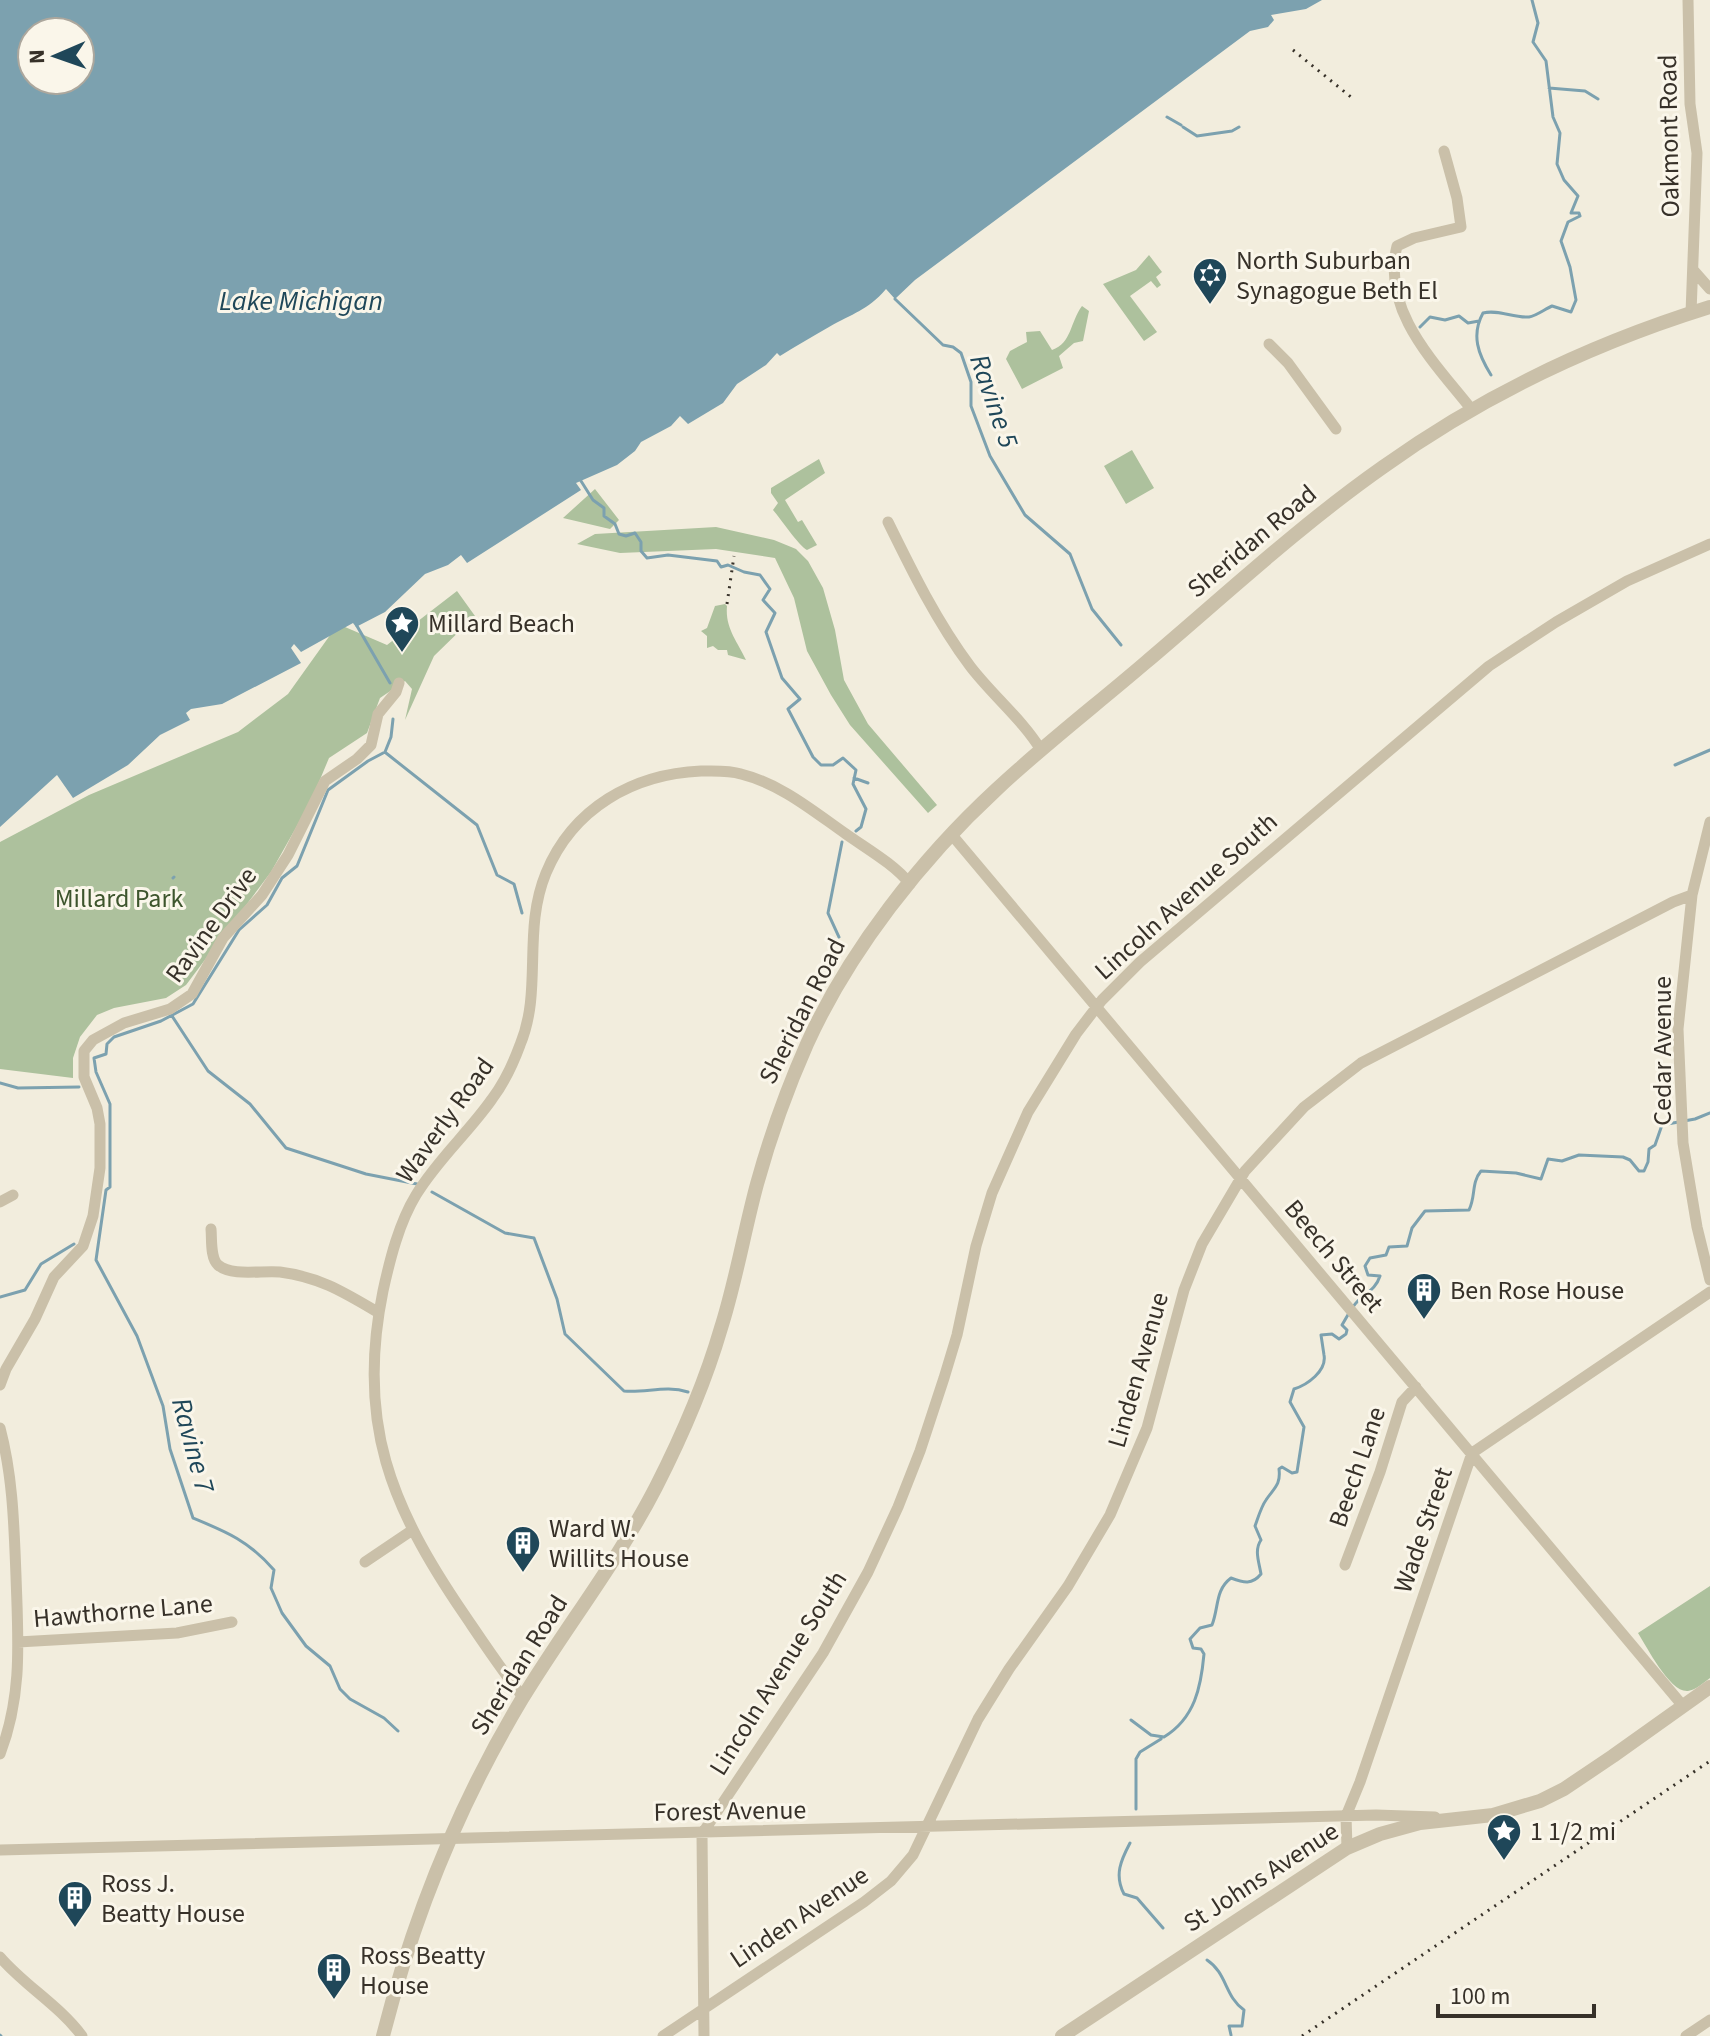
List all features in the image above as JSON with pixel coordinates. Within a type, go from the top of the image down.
[{"type":"street","name":"Oakmont Road","points":[[1688,0],[1690,104],[1697,153],[1691,313]]},
{"type":"street","points":[[1444,151],[1457,198],[1461,227],[1414,238],[1397,246],[1393,262],[1408,327],[1472,410]]},
{"type":"street","points":[[1694,271],[1710,289]]},
{"type":"street","name":"Sheridan Road","points":[[383,2036],[405,1959],[449,1840],[523,1697],[625,1542],[685,1428],[721,1330],[758,1180],[779,1114],[808,1043],[864,940],[952,835],[995,791],[1330,506],[1418,442],[1553,367],[1615,340],[1710,307]]},
{"type":"street","points":[[1269,344],[1288,363],[1336,429]]},
{"type":"street","points":[[888,522],[915,577],[955,644],[1041,750]]},
{"type":"street","name":"Lincoln Avenue South","points":[[702,1834],[823,1653],[868,1572],[925,1437],[957,1335],[976,1246],[1007,1154],[1048,1076],[1096,1008],[1140,962],[1190,917],[1489,666],[1627,581],[1710,544]]},
{"type":"street","name":"Ravine Drive","points":[[0,1385],[54,1277],[83,1246],[93,1216],[100,1168],[100,1124],[84,1077],[84,1051],[93,1040],[124,1023],[170,1009],[192,994],[223,938],[262,895],[288,855],[325,781],[371,745],[378,714],[396,692],[399,683]]},
{"type":"street","name":"Waverly Road","points":[[523,1697],[447,1589],[411,1531],[392,1485],[376,1418],[374,1357],[387,1272],[404,1220],[417,1193],[491,1101],[511,1067],[526,1032],[532,998],[532,928],[545,875],[565,838],[600,802],[624,788],[667,774],[709,771],[739,773],[772,785],[892,867],[910,884]]},
{"type":"street","name":"Cedar Avenue","points":[[1710,822],[1692,895],[1680,993],[1679,1083],[1686,1161],[1710,1280]]},
{"type":"street","name":"Beech Street","points":[[952,835],[1683,1706]]},
{"type":"street","name":"Linden Avenue","points":[[663,2036],[864,1902],[891,1881],[913,1855],[978,1719],[1009,1669],[1076,1575],[1110,1515],[1147,1428],[1176,1312],[1202,1244],[1241,1179],[1273,1138],[1304,1107],[1361,1063],[1516,981],[1692,895]]},
{"type":"street","points":[[0,1202],[13,1195]]},
{"type":"street","points":[[211,1229],[214,1258],[220,1267],[283,1272],[318,1280],[379,1313]]},
{"type":"street","name":"Wade Street","points":[[1347,1848],[1346,1816],[1472,1453],[1710,1292]]},
{"type":"street","name":"Beech Lane","points":[[1345,1565],[1380,1472],[1399,1410],[1408,1393],[1416,1387]]},
{"type":"street","points":[[0,1428],[12,1486],[18,1642],[14,1711],[0,1754]]},
{"type":"street","points":[[365,1562],[411,1531]]},
{"type":"street","name":"Hawthorne Lane","points":[[18,1642],[164,1634],[232,1622]]},
{"type":"street","name":"St Johns Avenue","points":[[1062,2036],[1347,1848],[1380,1834],[1420,1823],[1493,1815],[1540,1801],[1576,1781],[1710,1687]]},
{"type":"street","name":"Forest Avenue","points":[[0,1850],[1346,1816],[1461,1818]]},
{"type":"street","points":[[702,1834],[704,2036]]},
{"type":"street","points":[[0,1957],[82,2036]]},
{"type":"street","points":[[1686,2036],[1710,2020]]},
{"type":"green space","points":[[1149,255],[1162,272],[1156,277],[1161,285],[1157,288],[1151,281],[1130,296],[1157,332],[1144,341],[1103,284],[1136,270]]},
{"type":"green space","points":[[1082,306],[1089,311],[1083,341],[1074,343],[1059,356],[1063,368],[1022,389],[1006,359],[1010,351],[1027,342],[1026,332],[1040,331],[1052,350],[1059,347]]},
{"type":"green space","points":[[1132,450],[1154,488],[1126,504],[1104,466]]},
{"type":"green space","points":[[819,459],[825,473],[785,500],[817,545],[807,550],[773,510],[778,503],[771,488]]},
{"type":"green space","points":[[595,489],[619,520],[610,529],[563,518]]},
{"type":"green space","points":[[716,527],[774,540],[796,549],[808,561],[823,588],[844,680],[868,724],[937,805],[928,813],[850,725],[831,695],[807,651],[794,598],[775,558],[716,549],[620,553],[577,544],[595,534]]},
{"type":"green space","name":"Millard Park","points":[[457,591],[475,616],[434,656],[405,720],[412,689],[405,681],[380,698],[367,733],[329,758],[311,801],[271,872],[186,985],[166,998],[114,1008],[97,1015],[80,1037],[73,1058],[73,1078],[0,1069],[0,842],[89,795],[238,732],[288,694],[338,624],[387,645]]},
{"type":"green space","points":[[725,604],[730,628],[746,660],[728,655],[727,650],[718,650],[713,646],[707,648],[707,636],[701,631],[707,628],[715,606]]},
{"type":"green space","points":[[1710,1586],[1710,1678],[1694,1689],[1681,1690],[1660,1668],[1638,1633]]},
{"type":"water","name":"Lake Michigan","points":[[0,0],[1322,0],[1306,9],[1271,15],[1274,20],[1268,27],[1250,31],[915,280],[895,299],[886,289],[859,311],[780,356],[777,353],[766,365],[737,384],[723,403],[688,424],[680,416],[671,426],[641,442],[617,465],[576,483],[581,490],[467,563],[461,555],[448,565],[425,574],[385,612],[356,627],[353,623],[301,652],[294,644],[291,648],[301,663],[222,704],[191,709],[186,713],[190,720],[160,735],[128,765],[73,798],[57,775],[0,827]]},
{"type":"waterway","points":[[1491,375],[1477,337],[1483,313],[1529,317],[1552,306],[1571,312],[1576,300],[1561,241],[1568,222],[1580,216],[1579,213],[1571,213],[1578,196],[1564,180],[1557,164],[1560,133],[1553,117],[1546,61],[1533,42],[1538,23],[1532,0]]},
{"type":"waterway","points":[[1549,88],[1585,91],[1598,99]]},
{"type":"waterway","points":[[1167,117],[1181,125]]},
{"type":"waterway","points":[[1183,127],[1197,136],[1232,131],[1239,127]]},
{"type":"waterway","name":"Ravine 5","points":[[895,299],[943,345],[961,353],[971,382],[971,406],[990,456],[1025,515],[1070,554],[1092,609],[1121,645]]},
{"type":"waterway","points":[[1420,327],[1430,317],[1445,320],[1459,316],[1468,323],[1479,321]]},
{"type":"waterway","points":[[581,481],[593,500],[604,508],[604,516],[615,524],[619,534],[626,536],[635,533],[647,558],[668,555],[717,561],[721,567],[728,565],[760,575],[770,589],[763,600],[775,613],[766,632],[782,678],[800,699],[788,709],[813,757],[821,765],[833,765],[843,758],[856,770],[853,784],[866,809],[861,827],[856,831]]},
{"type":"waterway","name":"Ravine 7","points":[[357,626],[390,683]]},
{"type":"waterway","name":"Ravine 7","points":[[393,719],[385,752],[328,790],[297,866],[282,878],[267,905],[239,930],[193,1004],[161,1021],[114,1037],[107,1044],[106,1054],[94,1058],[96,1072],[110,1104],[110,1187],[106,1190],[96,1260],[137,1336],[163,1406],[170,1449],[193,1518],[237,1538],[265,1560],[274,1570],[271,1588],[282,1613],[306,1646],[330,1666],[340,1689],[350,1699],[384,1718],[398,1731]]},
{"type":"waterway","points":[[1675,765],[1710,750]]},
{"type":"waterway","name":"Ravine 7","points":[[386,753],[477,825],[497,875],[514,884],[522,913]]},
{"type":"waterway","points":[[854,778],[868,783]]},
{"type":"waterway","points":[[839,937],[828,913],[842,842]]},
{"type":"waterway","name":"Ravine 7","points":[[172,1016],[208,1071],[250,1104],[286,1148],[366,1174],[417,1184]]},
{"type":"waterway","name":"Ravine 7","points":[[0,1083],[18,1088],[79,1087]]},
{"type":"waterway","points":[[1353,1307],[1375,1286],[1380,1276],[1368,1275],[1365,1266],[1370,1258],[1386,1255],[1389,1247],[1407,1246],[1412,1228],[1425,1211],[1469,1210],[1481,1171],[1516,1173],[1541,1179],[1548,1159],[1562,1161],[1579,1155],[1623,1157],[1639,1171],[1644,1171],[1649,1149],[1655,1145],[1662,1125],[1710,1113]]},
{"type":"waterway","name":"Ravine 7","points":[[432,1192],[505,1233],[534,1238],[557,1299],[565,1334],[624,1391],[672,1389],[688,1392]]},
{"type":"waterway","name":"Ravine 7","points":[[0,1297],[25,1290],[41,1264],[74,1244]]},
{"type":"waterway","points":[[1131,1720],[1151,1735],[1164,1737],[1183,1721],[1189,1711],[1198,1690],[1204,1654],[1201,1649],[1193,1648],[1190,1639],[1200,1628],[1212,1625],[1220,1593],[1231,1578],[1248,1582],[1261,1574],[1257,1552],[1261,1540],[1255,1526],[1258,1516],[1278,1483],[1279,1469],[1282,1467],[1292,1473],[1297,1472],[1304,1427],[1290,1402],[1294,1389],[1319,1372],[1324,1361],[1321,1335],[1332,1334],[1339,1339],[1346,1334],[1347,1330],[1342,1325],[1349,1313]]},
{"type":"waterway","points":[[1136,1809],[1136,1759],[1140,1752],[1161,1739]]},
{"type":"waterway","points":[[1130,1843],[1120,1868],[1121,1887],[1124,1894],[1137,1898],[1163,1928]]},
{"type":"waterway","points":[[1207,1960],[1219,1971],[1233,1999],[1244,2010],[1242,2026],[1229,2026],[1231,2035]]},
{"type":"railway","points":[[1293,50],[1351,97]]},
{"type":"railway","points":[[727,604],[734,556]]},
{"type":"railway","points":[[1302,2036],[1710,1761]]},
{"type":"place","name":"North Suburban Synagogue Beth El","points":[[1210,306]]},
{"type":"place","name":"Millard Beach","points":[[402,654]]},
{"type":"place","name":"Ben Rose House","points":[[1424,1321]]},
{"type":"place","name":"Ward W. Willits House","points":[[523,1574]]},
{"type":"place","name":"1 1/2 mi","points":[[1504,1862]]},
{"type":"place","name":"Ross J. Beatty House","points":[[75,1929]]},
{"type":"place","name":"Ross Beatty House","points":[[334,2001]]}]
